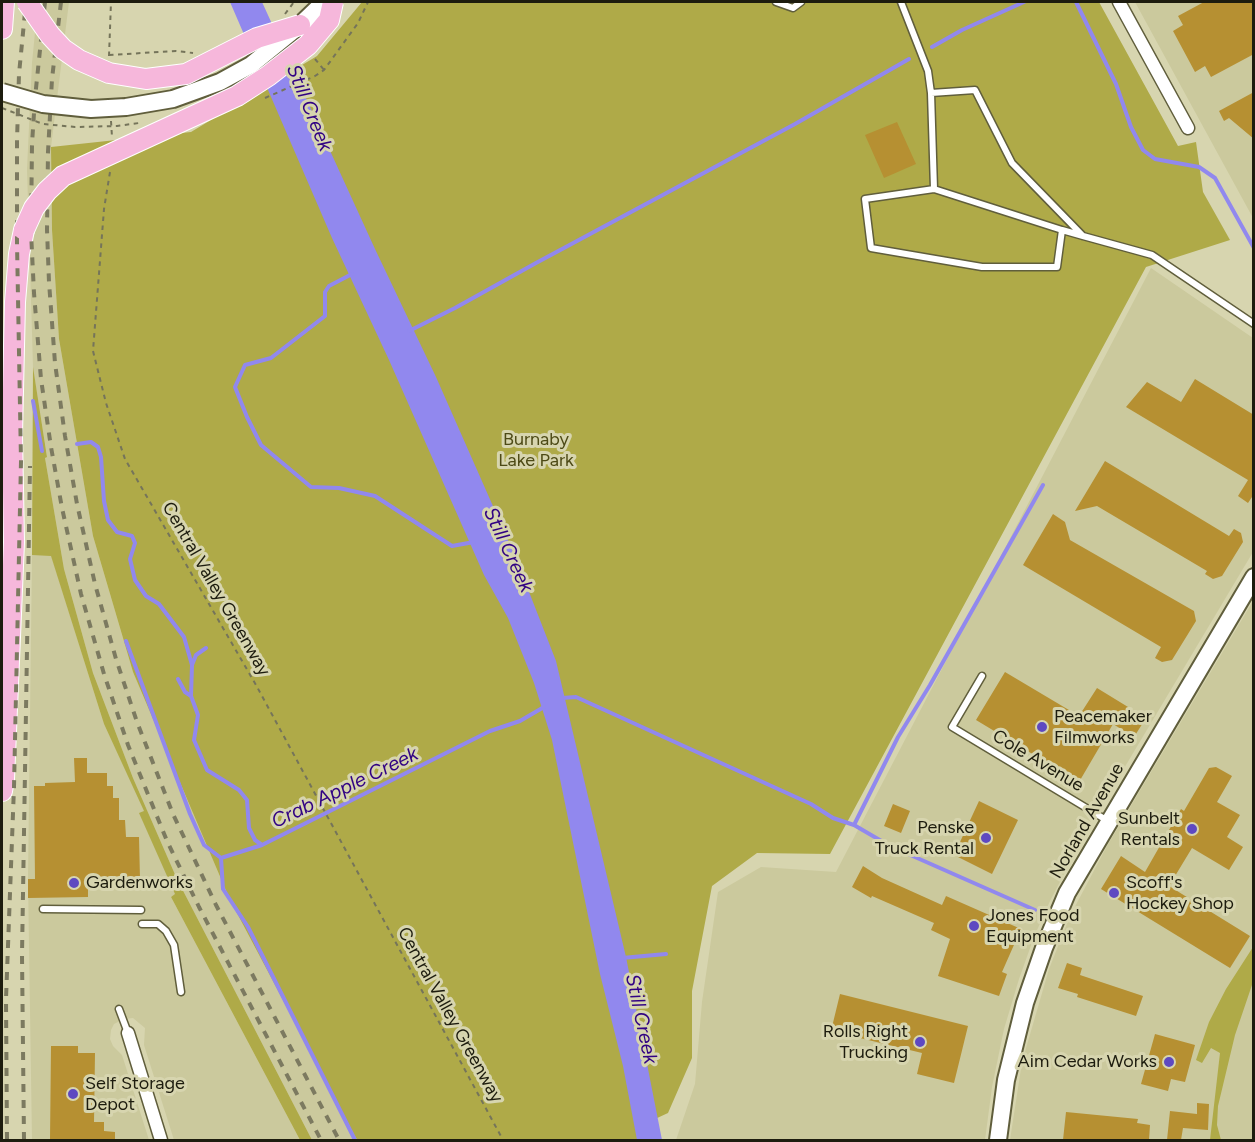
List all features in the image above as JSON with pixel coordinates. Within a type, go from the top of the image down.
[{"type":"main road","points":[[2,29],[4,2]]},
{"type":"main road","points":[[27,2],[50,35],[63,49],[79,60],[109,73],[146,79],[186,74],[257,38],[300,25]]},
{"type":"main road","points":[[2,791],[14,542],[12,435],[15,302],[19,254],[24,230],[34,208],[63,176],[237,96],[268,76],[308,45],[328,20],[333,2]]},
{"type":"street","points":[[2,92],[43,104],[91,109],[126,107],[173,99],[220,82],[251,64],[300,25],[324,2]]},
{"type":"street","points":[[1119,2],[1188,128]]},
{"type":"street","name":"Norland Avenue","points":[[998,1140],[1002,1103],[1013,1048],[1034,975],[1067,893],[1254,577]]},
{"type":"street","points":[[128,1033],[161,1140]]},
{"type":"lane","points":[[776,2],[793,8],[801,2]]},
{"type":"lane","points":[[901,2],[928,71],[931,93],[934,189]]},
{"type":"lane","points":[[931,93],[975,90],[1012,162],[1083,236]]},
{"type":"lane","points":[[1062,230],[1057,267],[982,267],[871,248],[865,199],[934,189],[1062,230],[1152,255],[1254,324]]},
{"type":"lane","name":"Cole Avenue","points":[[982,676],[952,727],[1108,821]]},
{"type":"lane","points":[[43,909],[141,910]]},
{"type":"lane","points":[[142,924],[158,924],[166,931],[174,945],[181,993]]},
{"type":"lane","points":[[119,1009],[128,1033]]},
{"type":"path","points":[[110,55],[111,2]]},
{"type":"path","points":[[259,100],[324,70],[358,23],[368,2]]},
{"type":"path","points":[[111,113],[112,136]]},
{"type":"path","name":"Central Valley Greenway","points":[[110,172],[104,209],[93,351],[114,431],[125,459],[256,685],[504,1140]]},
{"type":"shaded area","points":[[38,2],[69,2],[51,147],[52,230],[59,339],[93,536],[133,672],[230,900],[357,1140],[312,1140],[177,879],[133,778],[93,673],[64,569],[45,458],[47,456],[33,368],[27,169],[32,63]]},
{"type":"shaded area","points":[[1135,2],[1253,2],[1253,218]]},
{"type":"shaded area","points":[[1151,268],[1253,338],[1253,552],[1086,832],[1050,901],[1034,937],[1004,1029],[992,1087],[985,1140],[676,1140],[695,1084],[702,1002],[718,892],[761,867],[836,872]]},
{"type":"shaded area","points":[[32,555],[51,555],[104,724],[145,811],[140,814],[176,894],[171,897],[300,1140],[174,1140],[144,1045],[145,1028],[133,1018],[114,1024],[110,1039],[122,1055],[149,1140],[32,1140],[28,879]]},
{"type":"shaded area","points":[[1253,601],[1253,1140],[1010,1140],[1022,1062],[1049,969],[1070,916],[1107,846]]},
{"type":"green space","name":"Burnaby Lake Park","points":[[362,2],[1099,2],[1178,146],[1196,142],[1203,192],[1230,240],[1146,267],[830,854],[757,853],[712,886],[692,991],[692,1058],[668,1113],[642,1125],[646,1140],[357,1140],[230,900],[133,672],[93,536],[59,339],[52,230],[51,147],[191,132],[317,56]]},
{"type":"green space","points":[[33,367],[47,457],[45,458],[64,569],[93,673],[133,778],[177,879],[312,1140],[300,1140],[171,897],[175,894],[139,813],[144,811],[104,724],[51,556],[32,555]]},
{"type":"green space","points":[[1253,947],[1253,982],[1235,1035],[1218,1106],[1217,1125],[1221,1140],[1210,1140],[1220,1053],[1211,1048],[1202,1063],[1196,1060],[1209,1022],[1226,989]]},
{"type":"water","name":"Still Creek","points":[[230,2],[262,2],[436,377],[515,556],[556,661],[626,957],[662,1140],[637,1140],[552,740],[534,683],[508,618],[484,575],[332,238]]},
{"type":"building","points":[[1204,2],[1254,2],[1254,54],[1211,77],[1205,66],[1195,72],[1173,31],[1183,25],[1178,16]]},
{"type":"building","points":[[1254,92],[1254,139],[1229,118],[1224,121],[1219,111]]},
{"type":"building","points":[[897,122],[916,164],[884,178],[865,135]]},
{"type":"building","points":[[1195,379],[1254,415],[1254,494],[1248,503],[1238,496],[1248,480],[1126,407],[1147,382],[1181,402]]},
{"type":"building","points":[[1105,461],[1229,536],[1234,529],[1241,533],[1243,542],[1222,576],[1213,579],[1205,574],[1207,571],[1097,506],[1075,511]]},
{"type":"building","points":[[1053,514],[1065,522],[1070,540],[1194,611],[1196,621],[1172,660],[1162,662],[1155,658],[1161,647],[1023,565]]},
{"type":"building","name":"Peacemaker Filmworks","points":[[1005,672],[1079,716],[1097,688],[1146,718],[1134,737],[1113,724],[1079,782],[976,720]]},
{"type":"building","points":[[74,758],[87,758],[87,773],[107,773],[107,786],[113,786],[113,798],[119,798],[119,820],[125,820],[126,837],[139,837],[140,879],[88,880],[88,897],[28,898],[28,879],[35,879],[34,786],[45,786],[45,783],[75,782]]},
{"type":"building","points":[[1216,767],[1232,776],[1217,802],[1240,815],[1227,837],[1243,847],[1229,870],[1192,848],[1169,886],[1250,936],[1230,968],[1101,889],[1121,856],[1145,872],[1181,809],[1184,811],[1209,768]]},
{"type":"building","name":"Penske Truck Rental","points":[[979,801],[1018,820],[992,874],[954,855]]},
{"type":"building","points":[[893,804],[910,811],[901,833],[884,826]]},
{"type":"building","points":[[863,866],[882,878],[942,905],[946,896],[1021,929],[1002,972],[1007,974],[999,996],[938,976],[950,939],[931,930],[934,923],[872,896],[871,898],[852,887]]},
{"type":"building","points":[[1067,963],[1082,968],[1080,975],[1143,996],[1136,1016],[1077,997],[1078,994],[1058,988]]},
{"type":"building","name":"Rolls Right Trucking","points":[[840,994],[968,1026],[954,1083],[917,1074],[922,1053],[831,1031]]},
{"type":"building","name":"Aim Cedar Works","points":[[1155,1034],[1195,1045],[1185,1082],[1171,1079],[1168,1091],[1141,1084]]},
{"type":"building","name":"Self Storage Depot","points":[[51,1046],[78,1046],[78,1053],[95,1053],[94,1122],[104,1122],[104,1131],[115,1132],[115,1140],[50,1140]]},
{"type":"building","points":[[1197,1103],[1209,1104],[1208,1130],[1183,1128],[1181,1140],[1167,1140],[1170,1111],[1197,1114]]},
{"type":"building","points":[[1066,1112],[1138,1119],[1137,1123],[1150,1125],[1149,1140],[1063,1140]]},
{"type":"waterway","points":[[932,47],[962,30],[1024,2]]},
{"type":"waterway","points":[[1076,2],[1116,84],[1131,127],[1143,150],[1155,159],[1199,167],[1215,178],[1254,248]]},
{"type":"waterway","points":[[409,331],[795,124],[909,59]]},
{"type":"waterway","points":[[352,274],[329,286],[325,292],[325,316],[271,358],[245,365],[235,387],[247,417],[261,445],[311,487],[339,488],[375,496],[452,546],[474,542]]},
{"type":"waterway","name":"Crab Apple Creek","points":[[33,401],[42,451]]},
{"type":"waterway","name":"Crab Apple Creek","points":[[77,444],[91,442],[98,447],[108,520],[117,532],[132,536],[135,543],[130,559],[135,580],[146,596],[159,604],[184,637],[192,665],[191,696],[198,715],[194,740],[207,770],[239,790],[247,800],[249,828],[255,840],[262,845],[490,731],[520,721],[544,707]]},
{"type":"waterway","points":[[854,825],[898,737],[930,685],[1043,485]]},
{"type":"waterway","points":[[126,641],[190,814],[204,845],[221,858],[223,889],[248,927],[355,1140]]},
{"type":"waterway","points":[[192,665],[196,655],[206,648]]},
{"type":"waterway","points":[[178,679],[185,692],[191,696]]},
{"type":"waterway","points":[[562,698],[576,697],[811,804],[833,818],[854,825],[890,846],[1035,910]]},
{"type":"waterway","points":[[221,858],[262,845]]},
{"type":"waterway","points":[[622,958],[666,954]]},
{"type":"railway","points":[[7,1140],[6,999],[14,787],[21,461],[17,141],[19,74],[26,2]]},
{"type":"railway","points":[[45,2],[32,144],[31,232],[34,293],[41,379],[51,447],[81,594],[104,674],[128,745],[167,841],[321,1140]]},
{"type":"railway","points":[[61,2],[52,79],[48,152],[49,282],[55,363],[65,436],[95,584],[137,722],[173,814],[216,905],[339,1140]]},
{"type":"railway","points":[[24,1140],[22,955],[30,466]]},
{"type":"place","name":"Peacemaker Filmworks","points":[[1042,727]]},
{"type":"place","name":"Sunbelt Rentals","points":[[1192,829]]},
{"type":"place","name":"Penske Truck Rental","points":[[986,838]]},
{"type":"place","name":"Gardenworks","points":[[74,883]]},
{"type":"place","name":"Scoff's Hockey Shop","points":[[1114,893]]},
{"type":"place","name":"Jones Food Equipment","points":[[974,926]]},
{"type":"place","name":"Rolls Right Trucking","points":[[920,1042]]},
{"type":"place","name":"Aim Cedar Works","points":[[1169,1062]]},
{"type":"place","name":"Self Storage Depot","points":[[73,1094]]}]
